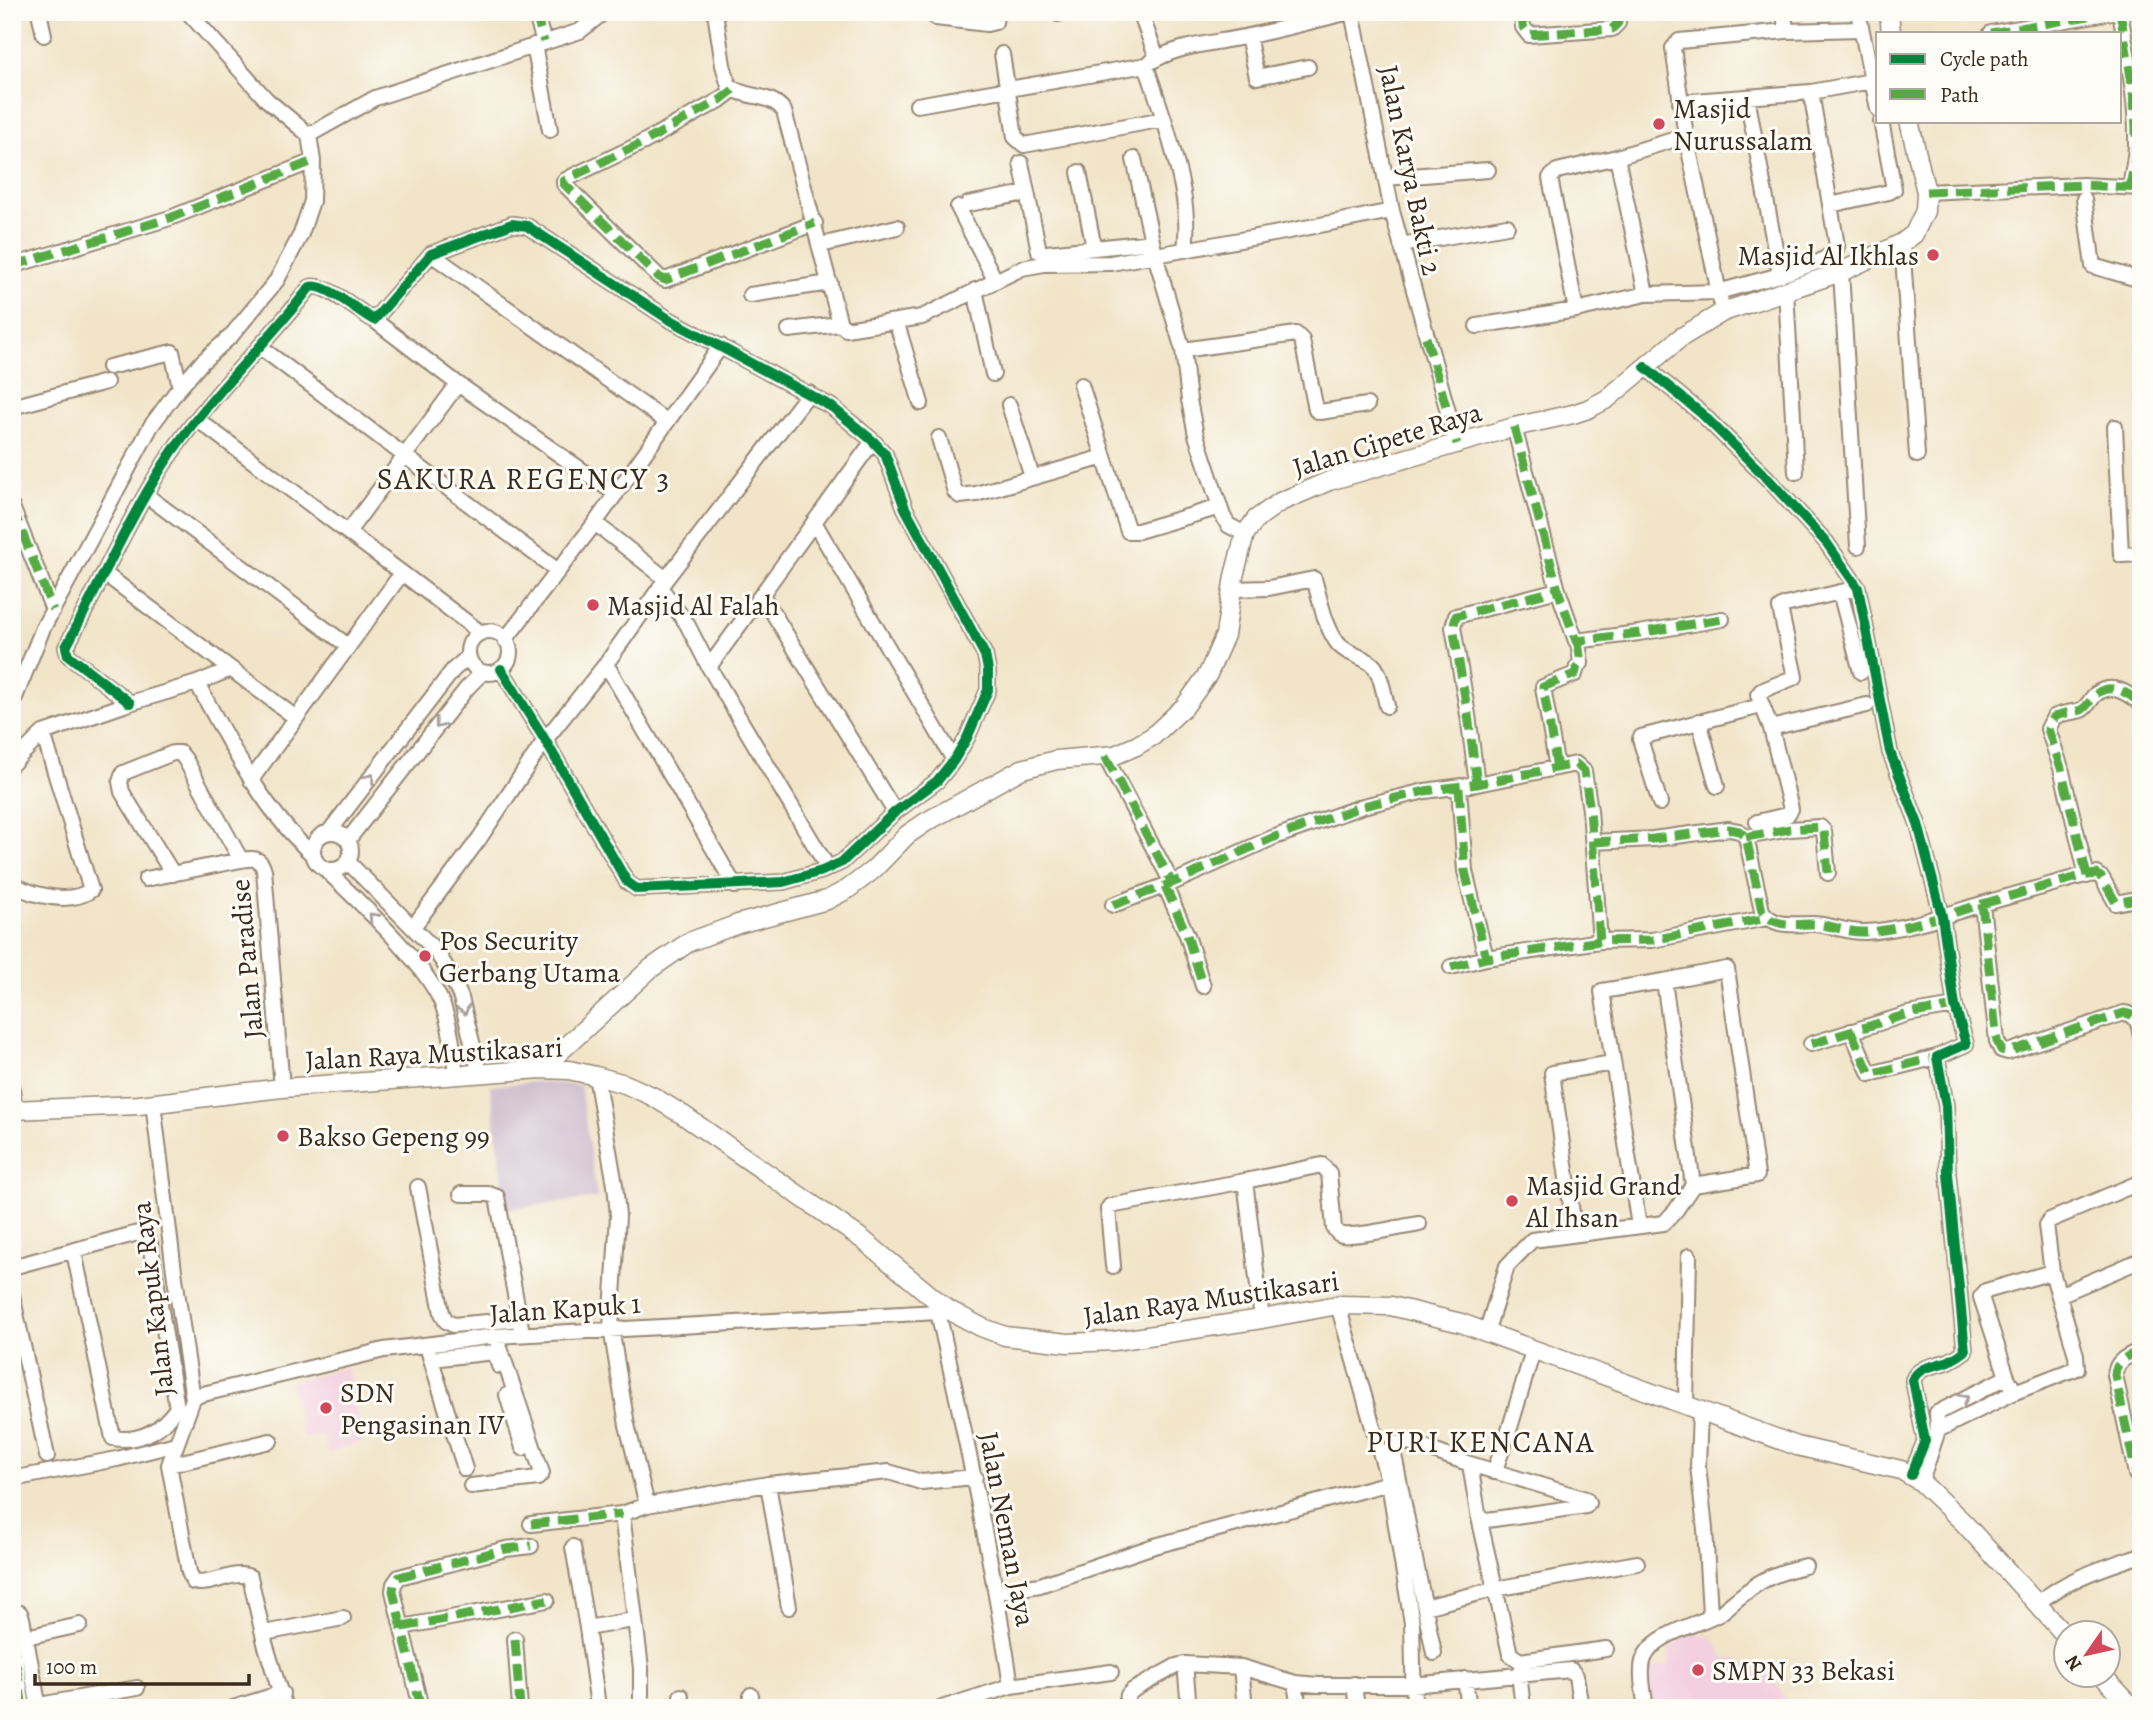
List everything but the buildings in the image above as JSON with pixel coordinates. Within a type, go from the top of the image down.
[{"type":"main road","points":[[1889,12],[1891,32]]},
{"type":"main road","name":"Jalan Cipete Raya","points":[[1245,534],[1256,519],[1294,495],[1329,481],[1598,405],[1680,338],[1723,312],[1783,283],[1841,272],[1902,243],[1914,234],[1922,221],[1926,192],[1909,122]]},
{"type":"main road","points":[[541,1069],[650,970],[689,942],[738,924],[827,900],[848,889],[873,870],[907,835],[926,822],[1022,769],[1056,760],[1124,752],[1153,736],[1171,722],[1193,695],[1221,649],[1239,550],[1245,534]]},
{"type":"main road","name":"Jalan Raya Mustikasari","points":[[13,1110],[153,1103],[282,1088],[541,1069],[569,1070],[596,1076],[625,1084],[683,1115],[862,1239],[942,1311],[1005,1336],[1068,1343],[1114,1341],[1338,1305],[1371,1304],[1391,1306],[1461,1323],[1797,1446],[1868,1462],[1916,1478],[1964,1523],[2052,1621]]},
{"type":"main road","points":[[2114,1688],[2133,1708]]},
{"type":"street","points":[[39,12],[44,35]]},
{"type":"street","points":[[13,700],[53,610],[151,426],[180,387],[231,335],[277,280],[309,214],[313,161],[309,135],[266,99],[188,12]]},
{"type":"street","points":[[535,12],[550,130]]},
{"type":"street","points":[[309,135],[375,98],[580,31],[604,12]]},
{"type":"street","points":[[715,12],[727,82],[733,90],[747,96],[773,100],[784,111],[841,324],[848,330],[922,317],[995,280],[1033,265],[1111,262],[1153,248]]},
{"type":"street","points":[[934,12],[936,18],[987,24],[995,22],[997,12]]},
{"type":"street","points":[[1140,12],[1186,210],[1185,249]]},
{"type":"street","points":[[917,105],[1151,61],[1178,49],[1248,36],[1348,12]]},
{"type":"street","name":"Jalan Karya Bakti 2","points":[[1348,12],[1392,211],[1457,444]]},
{"type":"street","points":[[1522,12],[1523,27],[1529,35],[1612,29],[1618,23],[1617,12]]},
{"type":"street","points":[[1784,12],[1786,31]]},
{"type":"street","points":[[1858,12],[1876,100]]},
{"type":"street","points":[[1997,32],[2112,12]]},
{"type":"street","points":[[1926,192],[2083,185],[2135,188],[2134,108],[2120,12]]},
{"type":"street","points":[[1723,312],[1680,102],[1672,52],[1676,43],[1786,31],[1860,29]]},
{"type":"street","points":[[1248,36],[1257,77],[1308,66]]},
{"type":"street","points":[[1002,54],[1015,137],[1024,145],[1164,119]]},
{"type":"street","points":[[1680,102],[1811,92],[1872,81]]},
{"type":"street","points":[[733,90],[717,102],[564,181],[564,184],[665,280],[815,223]]},
{"type":"street","points":[[1477,326],[1576,310],[1646,294],[1718,292],[1783,283],[1835,252],[1811,92]]},
{"type":"street","points":[[1747,97],[1783,283],[1796,472]]},
{"type":"street","points":[[1830,205],[1894,189],[1881,122]]},
{"type":"street","points":[[1576,310],[1550,178],[1557,171],[1617,157],[1686,136]]},
{"type":"street","points":[[1617,157],[1646,294]]},
{"type":"street","points":[[1135,159],[1153,248],[1184,350],[1196,435],[1228,525],[1245,534]]},
{"type":"street","points":[[12,266],[170,218],[313,161]]},
{"type":"street","points":[[1021,163],[1039,251],[1047,253],[1094,248],[1185,249],[1392,211]]},
{"type":"street","points":[[1385,178],[1488,170]]},
{"type":"street","points":[[1080,172],[1094,248]]},
{"type":"street","points":[[995,280],[963,206],[1026,193]]},
{"type":"street","points":[[2084,199],[2092,266],[2141,280]]},
{"type":"street","points":[[374,320],[431,254],[512,224],[527,226],[667,318],[809,393],[832,407],[885,454],[905,508],[985,655],[988,690],[954,760],[937,780],[895,813],[842,862],[783,882],[638,889],[632,887],[501,669]]},
{"type":"street","points":[[1401,245],[1507,226]]},
{"type":"street","points":[[821,245],[897,227]]},
{"type":"street","points":[[1902,243],[1917,455]]},
{"type":"street","points":[[431,254],[667,422]]},
{"type":"street","points":[[1841,272],[1858,547]]},
{"type":"street","points":[[750,295],[830,283]]},
{"type":"street","points":[[130,703],[68,655],[66,647],[106,574],[121,538],[165,462],[310,287],[317,285],[374,320],[458,384],[616,494]]},
{"type":"street","points":[[975,290],[993,374]]},
{"type":"street","points":[[896,321],[921,403]]},
{"type":"street","points":[[789,330],[841,324]]},
{"type":"street","points":[[1184,350],[1296,334],[1303,340],[1316,410],[1320,412],[1367,405]]},
{"type":"street","points":[[505,640],[595,523],[721,346]]},
{"type":"street","points":[[260,347],[558,571]]},
{"type":"street","points":[[12,407],[172,352],[180,387]]},
{"type":"street","points":[[1645,367],[1702,414],[1768,479],[1826,542],[1858,588],[1890,752],[1918,824],[1942,916],[1955,1006],[1966,1044],[1937,1057],[1869,1074],[1851,1031]]},
{"type":"street","points":[[348,532],[458,384]]},
{"type":"street","points":[[1081,385],[1128,531],[1138,531],[1220,507]]},
{"type":"street","points":[[413,927],[479,839],[545,740],[606,664],[663,583],[809,393]]},
{"type":"street","points":[[1009,405],[1032,477]]},
{"type":"street","points":[[198,420],[481,633]]},
{"type":"street","points":[[1514,427],[1558,590],[1572,636],[1578,642],[1581,663],[1575,674],[1543,687],[1557,768]]},
{"type":"street","points":[[2115,427],[2121,555],[2141,554]]},
{"type":"street","points":[[939,438],[958,496],[976,494],[1104,457]]},
{"type":"street","points":[[709,667],[873,441]]},
{"type":"street","points":[[146,495],[348,646]]},
{"type":"street","points":[[12,507],[53,610]]},
{"type":"street","points":[[814,522],[954,760]]},
{"type":"street","points":[[595,523],[663,583],[709,667],[828,868]]},
{"type":"street","points":[[251,780],[402,573]]},
{"type":"street","points":[[106,574],[296,718]]},
{"type":"street","points":[[1232,589],[1277,587],[1314,579],[1337,644],[1353,656],[1376,667],[1387,705]]},
{"type":"street","points":[[1757,822],[1787,815],[1791,809],[1760,692],[1795,677],[1780,608],[1858,588]]},
{"type":"street","points":[[1477,785],[1452,627],[1454,621],[1457,616],[1558,590]]},
{"type":"street","points":[[1840,592],[1861,672]]},
{"type":"street","points":[[762,595],[895,813]]},
{"type":"street","points":[[1578,642],[1722,619]]},
{"type":"street","points":[[314,856],[314,845],[318,838],[329,832],[453,670],[468,657],[471,641],[481,633],[492,631],[505,640],[509,656],[501,669],[494,673],[483,672],[472,664],[468,657]]},
{"type":"street","points":[[606,664],[735,886]]},
{"type":"street","points":[[12,764],[43,733],[197,683],[231,669]]},
{"type":"street","points":[[348,840],[467,688],[483,672]]},
{"type":"street","points":[[197,683],[251,780],[296,839],[424,973],[442,1004],[452,1044],[456,1076]]},
{"type":"street","points":[[2087,876],[2061,768],[2048,729],[2054,717],[2081,709],[2096,694],[2109,688],[2118,689],[2141,704]]},
{"type":"street","points":[[1771,728],[1867,705]]},
{"type":"street","points":[[1660,803],[1640,738],[1645,734],[1762,706]]},
{"type":"street","points":[[1699,721],[1717,786]]},
{"type":"street","points":[[12,884],[72,899],[91,890],[43,733]]},
{"type":"street","points":[[173,874],[122,792],[120,782],[123,773],[173,752],[180,753],[184,759],[241,860]]},
{"type":"street","points":[[1105,756],[1168,885],[1203,986]]},
{"type":"street","points":[[1114,905],[1168,885],[1272,838],[1363,806],[1425,791],[1477,785],[1576,764],[1584,771],[1593,842],[1600,941]]},
{"type":"street","points":[[1459,788],[1465,871],[1486,958]]},
{"type":"street","points":[[1746,837],[1820,827],[1824,831],[1828,873]]},
{"type":"street","points":[[1593,842],[1653,839],[1732,829],[1746,837],[1760,905],[1767,918],[1777,923],[1814,924],[1864,932],[1942,916],[2087,876],[2100,875],[2116,903],[2141,898]]},
{"type":"street","points":[[326,870],[341,869],[348,862],[352,850],[348,840],[339,833],[329,832]]},
{"type":"street","name":"Jalan Paradise","points":[[146,879],[241,860],[256,858],[262,862],[282,1088]]},
{"type":"street","points":[[348,862],[413,927],[450,973],[461,998],[480,1074]]},
{"type":"street","points":[[1982,904],[1997,1041],[2001,1051],[2011,1051],[2124,1013],[2136,1019],[2141,1037]]},
{"type":"street","points":[[1451,967],[1486,958],[1600,941],[1652,940],[1767,918]]},
{"type":"street","points":[[424,973],[440,958]]},
{"type":"street","points":[[1639,1226],[1602,991],[1727,969],[1757,1175],[1693,1185]]},
{"type":"street","points":[[1486,1333],[1507,1266],[1532,1240],[1664,1223],[1693,1185],[1664,981]]},
{"type":"street","points":[[1811,1044],[1908,1014],[1955,1006]]},
{"type":"street","points":[[452,1044],[472,1039]]},
{"type":"street","points":[[1916,1478],[1925,1441],[1913,1380],[1919,1371],[1951,1360],[1965,1351],[1948,1174],[1946,1106],[1937,1057]]},
{"type":"street","points":[[1575,1234],[1552,1073],[1613,1063]]},
{"type":"street","points":[[596,1076],[618,1216],[611,1328],[627,1425],[647,1505]]},
{"type":"street","points":[[12,1089],[13,1110]]},
{"type":"street","name":"Jalan Kapuk Raya","points":[[153,1103],[193,1399],[169,1465],[189,1572],[194,1582],[203,1585],[241,1575],[250,1577],[283,1700]]},
{"type":"street","points":[[1113,1266],[1108,1209],[1110,1206],[1322,1165],[1329,1172],[1334,1228],[1338,1233],[1343,1235],[1419,1224]]},
{"type":"street","points":[[1245,1181],[1262,1319]]},
{"type":"street","points":[[1938,1430],[2015,1392],[2063,1375],[2077,1367],[2052,1272],[2045,1227],[2047,1223],[2141,1182]]},
{"type":"street","points":[[418,1188],[442,1313],[446,1321],[453,1325],[520,1319]]},
{"type":"street","points":[[461,1194],[489,1194],[497,1197],[522,1335]]},
{"type":"street","points":[[12,1267],[138,1233],[150,1244],[177,1408],[168,1420],[149,1435],[125,1440],[113,1438],[74,1252]]},
{"type":"street","points":[[1689,1256],[1693,1407],[1710,1613],[1713,1616]]},
{"type":"street","points":[[2059,1295],[2141,1260]]},
{"type":"street","points":[[2015,1392],[2007,1377],[1981,1297],[1986,1291],[2052,1272]]},
{"type":"street","points":[[12,1296],[47,1456]]},
{"type":"street","points":[[1338,1305],[1389,1483],[1412,1623],[1414,1708]]},
{"type":"street","name":"Jalan Kapuk 1","points":[[193,1399],[198,1395],[384,1350],[429,1352],[496,1336],[942,1311]]},
{"type":"street","name":"Jalan Neman Jaya","points":[[942,1311],[997,1591],[1011,1686]]},
{"type":"street","points":[[471,1486],[538,1478],[542,1473],[496,1336]]},
{"type":"street","points":[[1494,1472],[1533,1350]]},
{"type":"street","points":[[2141,1350],[2119,1361],[2115,1375],[2136,1474],[2141,1482]]},
{"type":"street","points":[[465,1469],[429,1352],[495,1352],[523,1448]]},
{"type":"street","points":[[1916,1478],[1938,1430],[1938,1412],[2007,1377]]},
{"type":"street","points":[[169,1465],[270,1441]]},
{"type":"street","points":[[1434,1653],[1394,1450],[1399,1443],[1408,1443],[1586,1499],[1588,1505],[1480,1521]]},
{"type":"street","points":[[12,1479],[136,1455],[176,1444]]},
{"type":"street","points":[[1470,1464],[1508,1651],[1513,1658],[1520,1661],[1606,1649]]},
{"type":"street","points":[[531,1524],[622,1514],[647,1505],[768,1484],[889,1472],[921,1482],[975,1477]]},
{"type":"street","points":[[997,1591],[1040,1586],[1151,1547],[1389,1483]]},
{"type":"street","points":[[768,1484],[789,1607]]},
{"type":"street","points":[[622,1514],[641,1668],[641,1708]]},
{"type":"street","points":[[421,1708],[394,1584],[399,1577],[416,1571],[506,1549],[531,1546]]},
{"type":"street","points":[[573,1547],[597,1699]]},
{"type":"street","points":[[2037,1604],[2076,1577],[2141,1555]]},
{"type":"street","points":[[1424,1607],[1495,1589],[1637,1563]]},
{"type":"street","points":[[1646,1708],[1642,1669],[1649,1651],[1661,1640],[1718,1615],[1757,1582],[1776,1573],[1805,1566]]},
{"type":"street","points":[[402,1627],[547,1600]]},
{"type":"street","points":[[12,1609],[20,1613],[22,1618],[19,1637],[23,1708]]},
{"type":"street","points":[[264,1633],[343,1618]]},
{"type":"street","points":[[587,1628],[633,1620]]},
{"type":"street","points":[[19,1637],[80,1625]]},
{"type":"street","points":[[19,1637],[39,1706],[137,1688]]},
{"type":"street","points":[[515,1639],[520,1708]]},
{"type":"street","points":[[1185,1664],[1189,1708]]},
{"type":"street","points":[[1125,1708],[1128,1695],[1133,1690],[1176,1666],[1185,1664],[1241,1667],[1295,1683],[1412,1685],[1519,1673],[1572,1671],[1576,1676],[1581,1708]]},
{"type":"street","points":[[1241,1667],[1245,1708]]},
{"type":"street","points":[[943,1708],[1011,1686],[1111,1672]]},
{"type":"street","points":[[1519,1673],[1523,1708]]},
{"type":"street","points":[[1465,1679],[1469,1708]]},
{"type":"street","points":[[1295,1683],[1299,1708]]},
{"type":"street","points":[[1354,1684],[1357,1708]]},
{"type":"street","points":[[233,1708],[283,1700]]},
{"type":"shaded area","points":[[536,1082],[580,1085],[597,1198],[507,1209],[490,1086]]},
{"type":"shaded area","name":"SDN Pengasinan IV","points":[[346,1367],[364,1441],[328,1453],[323,1434],[304,1439],[290,1382]]},
{"type":"shaded area","name":"SMPN 33 Bekasi","points":[[1690,1632],[1714,1637],[1724,1659],[1737,1659],[1753,1672],[1769,1672],[1791,1708],[1652,1708],[1646,1668],[1669,1665],[1668,1651]]},
{"type":"marked path","points":[[535,12],[544,42]]},
{"type":"marked path","points":[[1522,12],[1523,27],[1529,35],[1612,29],[1618,23],[1617,12]]},
{"type":"marked path","points":[[1997,32],[2112,12]]},
{"type":"marked path","points":[[2120,12],[2136,127],[2130,187]]},
{"type":"marked path","points":[[733,90],[642,143],[564,181],[564,184],[665,280],[815,223]]},
{"type":"marked path","points":[[12,266],[170,218],[313,161]]},
{"type":"marked path","points":[[1926,192],[2083,185],[2141,188]]},
{"type":"marked path","points":[[1426,337],[1457,444]]},
{"type":"marked path","points":[[1514,427],[1558,590],[1576,641],[1722,619]]},
{"type":"marked path","points":[[12,507],[53,610]]},
{"type":"marked path","points":[[1477,784],[1453,627],[1456,616],[1558,590]]},
{"type":"marked path","points":[[1557,768],[1543,687],[1575,674],[1581,663],[1578,642]]},
{"type":"marked path","points":[[2087,876],[2061,768],[2048,729],[2054,717],[2081,710],[2096,694],[2108,689],[2120,690],[2141,704]]},
{"type":"marked path","points":[[12,699],[16,697]]},
{"type":"marked path","points":[[1105,756],[1172,883]]},
{"type":"marked path","points":[[1113,905],[1172,883],[1272,838],[1363,806],[1425,791],[1477,784],[1576,764],[1584,771],[1590,810],[1600,941]]},
{"type":"marked path","points":[[1459,788],[1465,871],[1486,958],[1600,941],[1652,940],[1767,918]]},
{"type":"marked path","points":[[1746,837],[1820,827],[1824,831],[1828,873]]},
{"type":"marked path","points":[[1593,842],[1653,839],[1729,829],[1739,831],[1746,837],[1762,911],[1772,920],[1784,924],[1819,924],[1858,932],[1880,931],[1982,904],[1997,1041],[2001,1050],[2008,1052],[2124,1013],[2135,1018],[2141,1037]]},
{"type":"marked path","points":[[1982,904],[2081,876],[2097,874],[2116,903],[2141,898]]},
{"type":"marked path","points":[[1165,886],[1187,935],[1203,986]]},
{"type":"marked path","points":[[1451,967],[1486,958]]},
{"type":"marked path","points":[[1811,1044],[1908,1014],[1955,1006]]},
{"type":"marked path","points":[[1851,1031],[1870,1074],[1937,1057]]},
{"type":"marked path","points":[[2141,1350],[2120,1362],[2115,1375],[2136,1474],[2141,1481]]},
{"type":"marked path","points":[[531,1524],[622,1514]]},
{"type":"marked path","points":[[421,1708],[393,1591],[394,1584],[399,1577],[506,1549],[531,1546]]},
{"type":"marked path","points":[[402,1627],[547,1600]]},
{"type":"marked path","points":[[12,1637],[23,1708]]},
{"type":"marked path","points":[[515,1639],[520,1708]]},
{"type":"cycle path","points":[[130,703],[68,655],[66,647],[125,531],[180,440],[310,287],[333,293],[374,320],[431,254],[512,224],[527,226],[667,318],[832,407],[873,441],[885,454],[905,508],[985,655],[988,690],[967,738],[937,781],[895,812],[842,862],[822,871],[783,882],[637,889],[627,882],[501,669]]},
{"type":"cycle path","points":[[1645,367],[1702,414],[1768,479],[1826,542],[1858,588],[1890,752],[1918,824],[1942,916],[1955,1006],[1966,1044],[1937,1057],[1946,1106],[1948,1174],[1965,1351],[1915,1375],[1913,1380],[1925,1441],[1911,1475]]},
{"type":"place","name":"Masjid Nurussalam","points":[[1659,124]]},
{"type":"place","name":"Masjid Al Ikhlas","points":[[1933,255]]},
{"type":"place","name":"Masjid Al Falah","points":[[593,605]]},
{"type":"place","name":"Pos Security Gerbang Utama","points":[[425,956]]},
{"type":"place","name":"Bakso Gepeng 99","points":[[283,1136]]},
{"type":"place","name":"Masjid Grand Al Ihsan","points":[[1512,1201]]},
{"type":"place","name":"SDN Pengasinan IV","points":[[326,1408]]},
{"type":"place","name":"SMPN 33 Bekasi","points":[[1698,1670]]},
{"type":"district","name":"SAKURA REGENCY 3","points":[[524,479]]},
{"type":"district","name":"PURI KENCANA","points":[[1481,1442]]}]
